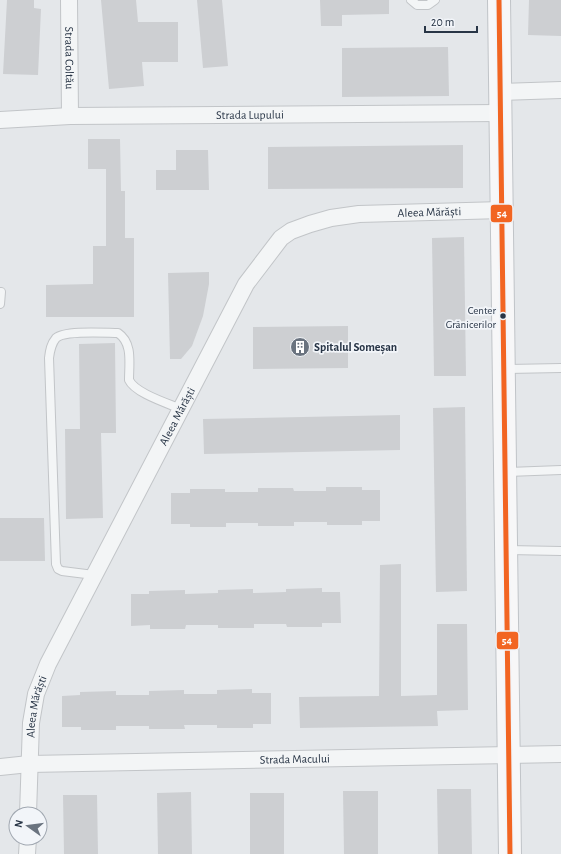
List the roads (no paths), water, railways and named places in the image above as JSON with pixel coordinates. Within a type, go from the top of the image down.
[{"type":"main road","points":[[499,0],[510,854]]},
{"type":"street","name":"Strada Coltău","points":[[69,0],[70,116]]},
{"type":"street","points":[[500,92],[561,90]]},
{"type":"street","name":"Strada Lupului","points":[[0,120],[70,116],[501,114]]},
{"type":"street","name":"Aleea Mărăști","points":[[28,806],[31,723],[36,694],[48,664],[246,284],[281,238],[292,231],[331,218],[359,214],[502,210]]},
{"type":"street","name":"Strada Macului","points":[[0,767],[29,764],[561,754]]},
{"type":"lane","points":[[411,0],[416,5],[428,5],[435,0]]},
{"type":"lane","points":[[0,304],[1,292]]},
{"type":"lane","points":[[94,575],[62,571],[58,569],[56,564],[49,358],[50,348],[58,337],[67,334],[118,333],[124,337],[128,345],[129,380],[131,384],[137,389],[181,409]]},
{"type":"lane","points":[[504,369],[561,368]]},
{"type":"lane","points":[[505,472],[561,470]]},
{"type":"lane","points":[[506,550],[561,552]]},
{"type":"place","name":"Center Grănicerilor","points":[[503,316]]},
{"type":"place","name":"Spitalul Someșan","points":[[300,347]]}]
